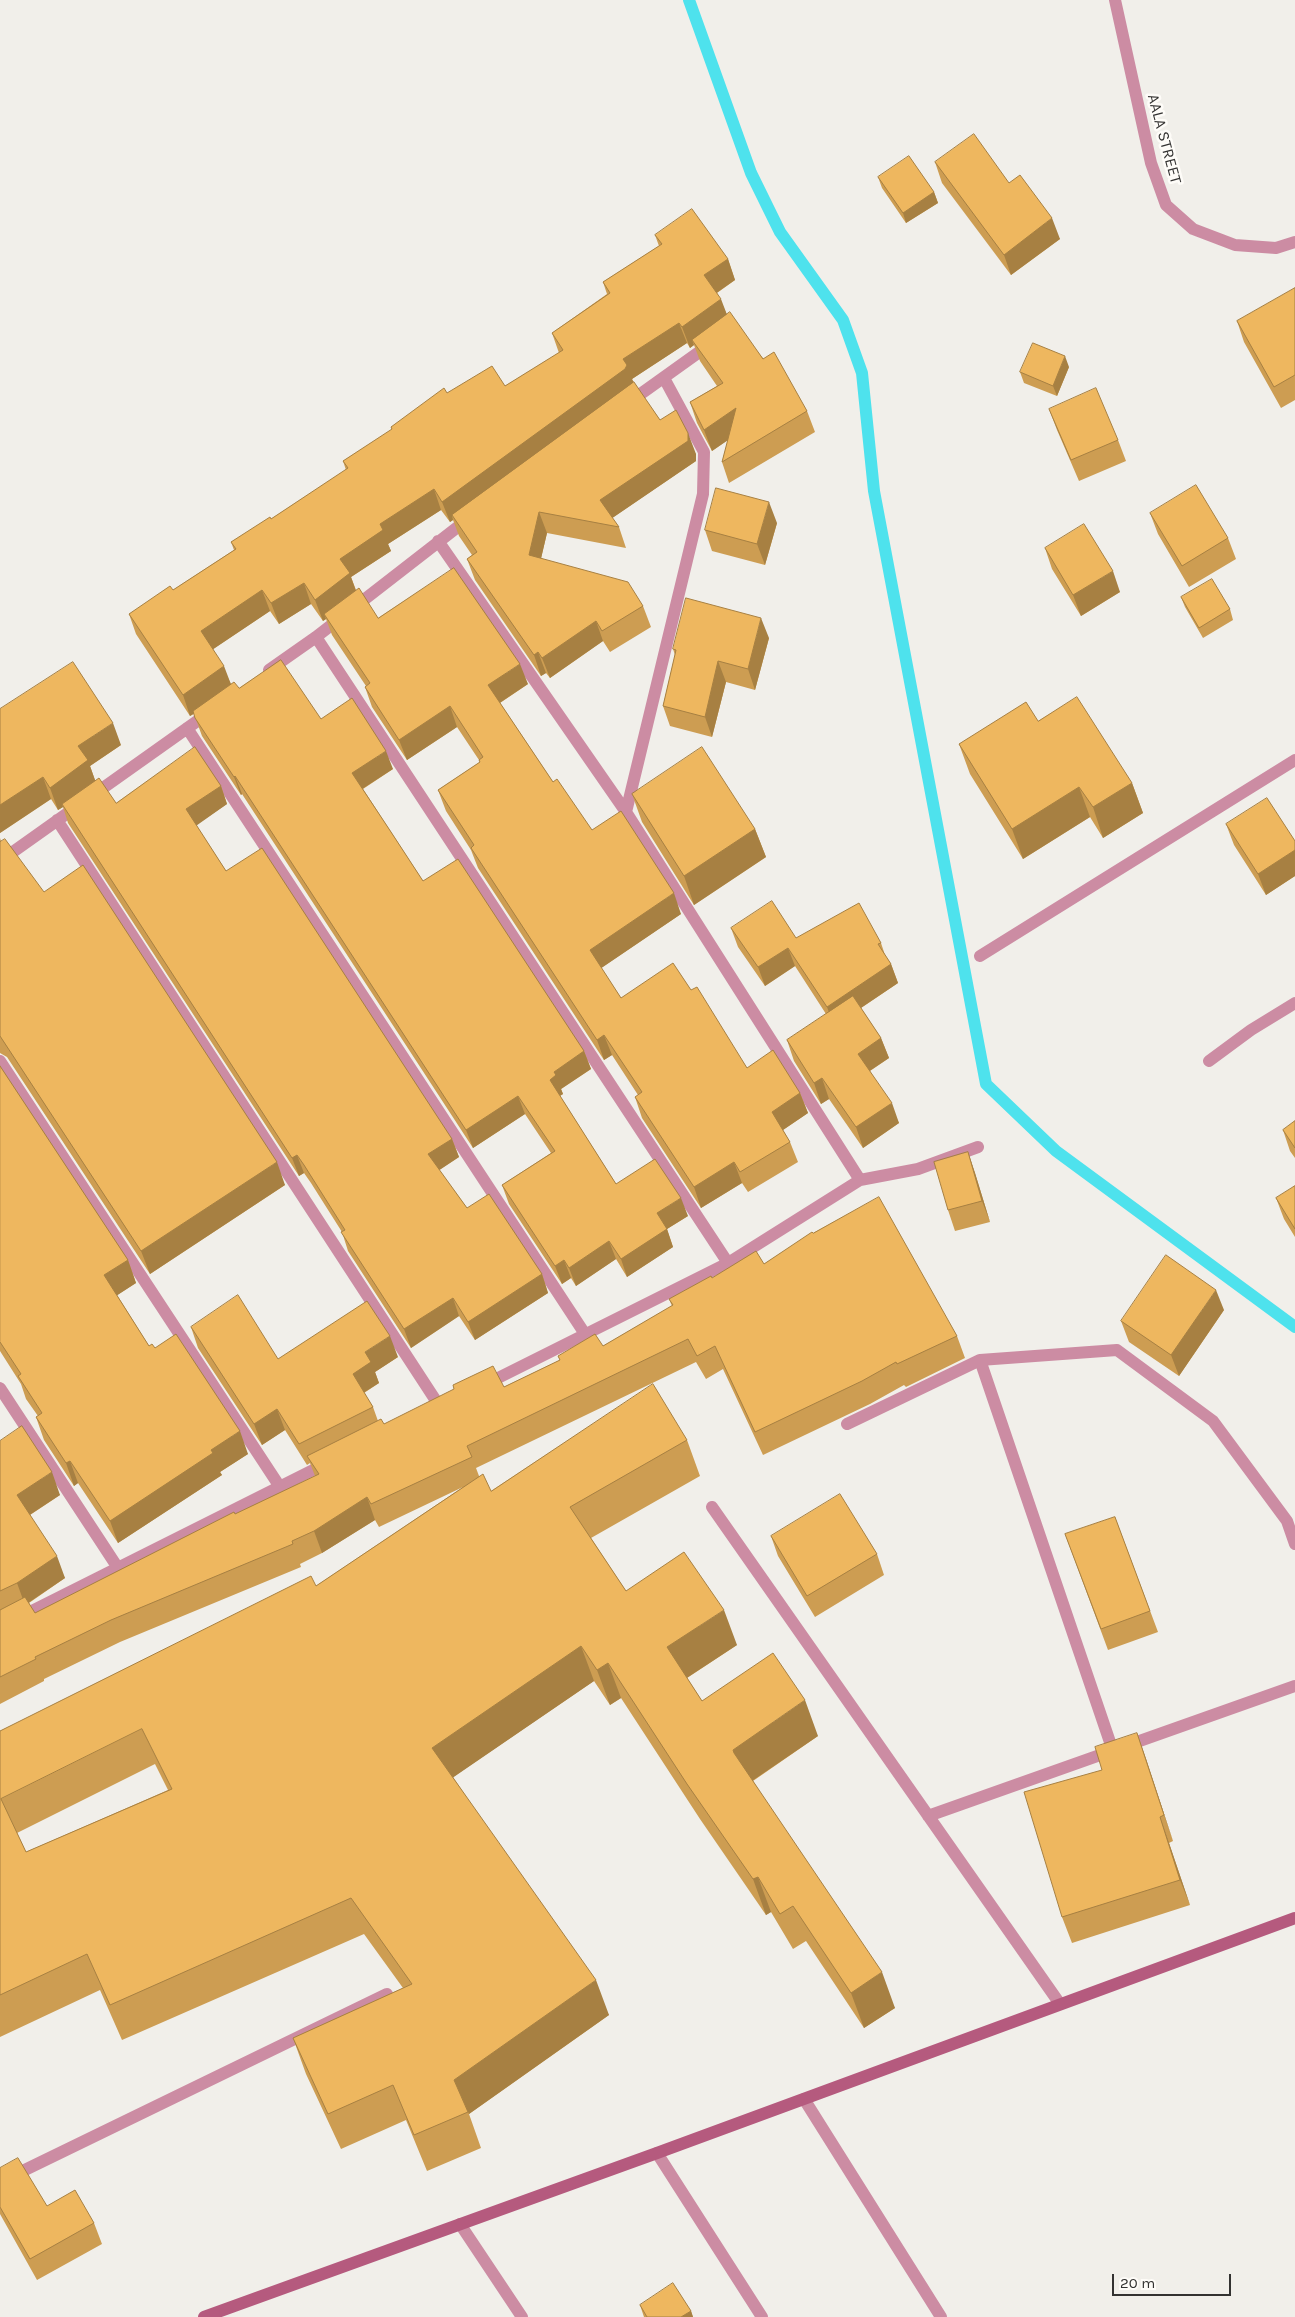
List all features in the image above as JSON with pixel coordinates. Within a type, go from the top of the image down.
[{"type":"street","name":"AALA STREET","points":[[1115,0],[1151,164],[1166,205],[1194,229],[1235,245],[1276,248],[1295,242]]},
{"type":"street","points":[[616,413],[716,340]]},
{"type":"street","points":[[626,812],[703,494],[704,452],[664,378]]},
{"type":"street","points":[[260,677],[316,637],[478,512]]},
{"type":"street","points":[[438,541],[626,812],[860,1180]]},
{"type":"street","points":[[316,637],[728,1263]]},
{"type":"street","points":[[0,861],[219,706]]},
{"type":"street","points":[[187,728],[585,1334]]},
{"type":"street","points":[[980,956],[1295,760]]},
{"type":"street","points":[[57,820],[440,1407]]},
{"type":"street","points":[[1209,1061],[1251,1030],[1295,1003]]},
{"type":"street","points":[[0,1061],[280,1487]]},
{"type":"street","points":[[474,1390],[728,1263],[860,1180],[918,1169],[978,1147]]},
{"type":"street","points":[[848,1424],[980,1360],[1118,1350],[1213,1421],[1287,1521],[1295,1544]]},
{"type":"street","points":[[980,1360],[1113,1751]]},
{"type":"street","points":[[0,1388],[118,1568]]},
{"type":"street","points":[[0,1627],[342,1456]]},
{"type":"street","points":[[712,1507],[1060,2004]]},
{"type":"street","points":[[928,1816],[1295,1686]]},
{"type":"street","points":[[204,2317],[657,2153],[1295,1918]]},
{"type":"street","points":[[0,2182],[387,1994]]},
{"type":"street","points":[[804,2099],[941,2317]]},
{"type":"street","points":[[657,2153],[762,2317]]},
{"type":"street","points":[[460,2224],[522,2317]]},
{"type":"building","points":[[974,134],[1009,183],[1020,175],[1052,218],[1004,255],[935,162]]},
{"type":"building","points":[[909,156],[934,192],[903,213],[878,177]]},
{"type":"building","points":[[692,209],[728,259],[704,275],[721,299],[682,327],[679,323],[623,359],[627,365],[625,369],[442,502],[434,489],[380,524],[383,530],[340,559],[350,573],[315,600],[304,583],[271,603],[262,590],[201,631],[224,666],[183,695],[129,614],[170,586],[173,590],[236,549],[231,542],[270,517],[271,519],[348,468],[343,461],[392,429],[391,427],[444,388],[447,393],[492,366],[505,386],[563,350],[552,333],[610,293],[603,282],[662,244],[655,235]]},
{"type":"building","points":[[1295,288],[1295,375],[1274,387],[1237,321]]},
{"type":"building","points":[[730,312],[763,359],[774,352],[807,411],[722,462],[736,408],[704,430],[690,402],[723,383],[692,340]]},
{"type":"building","points":[[1033,343],[1065,356],[1053,386],[1020,372]]},
{"type":"building","points":[[634,382],[660,420],[676,410],[688,433],[688,441],[600,500],[619,527],[539,512],[529,555],[628,582],[643,606],[602,631],[596,621],[542,658],[538,652],[534,655],[467,559],[477,552],[452,515]]},
{"type":"building","points":[[1096,388],[1118,440],[1071,460],[1049,409]]},
{"type":"building","points":[[1196,485],[1228,538],[1182,566],[1150,513]]},
{"type":"building","points":[[716,488],[769,502],[757,544],[705,530]]},
{"type":"building","points":[[1084,524],[1113,571],[1073,595],[1045,548]]},
{"type":"building","points":[[454,568],[520,664],[488,685],[553,782],[557,779],[592,830],[621,811],[674,893],[590,950],[621,998],[673,963],[691,990],[697,987],[747,1068],[773,1050],[800,1093],[772,1112],[790,1142],[740,1172],[734,1162],[694,1187],[635,1097],[642,1092],[604,1035],[597,1040],[471,848],[474,845],[438,790],[480,762],[479,760],[483,757],[450,706],[399,740],[365,687],[370,683],[324,614],[359,588],[378,618]]},
{"type":"building","points":[[1212,579],[1230,609],[1199,628],[1181,597]]},
{"type":"building","points":[[686,598],[761,618],[748,669],[718,661],[705,717],[663,706],[676,650],[673,649]]},
{"type":"building","points":[[281,660],[321,719],[352,698],[386,751],[352,773],[423,881],[458,859],[584,1051],[554,1072],[556,1075],[550,1080],[616,1184],[655,1159],[681,1198],[657,1213],[667,1229],[621,1259],[609,1241],[569,1268],[564,1260],[555,1266],[502,1185],[555,1151],[518,1096],[466,1130],[235,776],[195,718],[193,711],[234,682],[239,688]]},
{"type":"building","points":[[73,662],[113,723],[78,746],[88,760],[50,788],[43,777],[0,805],[0,709]]},
{"type":"building","points":[[1077,697],[1132,783],[1093,807],[1079,787],[1012,829],[959,744],[1026,702],[1038,721]]},
{"type":"building","points":[[195,747],[221,786],[186,809],[226,871],[262,848],[452,1139],[428,1154],[467,1208],[489,1194],[542,1274],[468,1322],[453,1298],[404,1329],[341,1232],[345,1230],[304,1165],[297,1155],[292,1158],[62,804],[99,778],[116,803]]},
{"type":"building","points":[[702,747],[755,829],[684,876],[632,794]]},
{"type":"building","points":[[1267,798],[1295,841],[1295,850],[1258,874],[1226,824]]},
{"type":"building","points":[[5,839],[44,892],[83,865],[277,1162],[141,1251],[0,1036],[0,842]]},
{"type":"building","points":[[772,901],[796,938],[859,903],[881,943],[878,944],[891,964],[827,1007],[788,948],[758,967],[731,928]]},
{"type":"building","points":[[853,996],[881,1038],[858,1054],[892,1103],[856,1127],[822,1078],[814,1083],[787,1040]]},
{"type":"building","points":[[0,1066],[128,1260],[104,1275],[149,1346],[152,1344],[155,1348],[176,1334],[240,1431],[211,1450],[213,1453],[110,1521],[70,1461],[66,1463],[36,1417],[42,1413],[18,1376],[21,1374],[0,1342]]},
{"type":"building","points":[[1295,1121],[1295,1148],[1283,1130]]},
{"type":"building","points":[[968,1152],[982,1201],[948,1210],[934,1162]]},
{"type":"building","points":[[1295,1186],[1295,1229],[1276,1198]]},
{"type":"building","points":[[879,1197],[957,1336],[897,1364],[896,1362],[862,1381],[755,1432],[715,1346],[697,1356],[688,1339],[467,1446],[472,1457],[371,1504],[367,1497],[314,1531],[292,1541],[293,1544],[111,1620],[35,1657],[36,1659],[0,1677],[0,1610],[25,1597],[35,1613],[234,1512],[235,1514],[319,1474],[307,1456],[381,1419],[384,1424],[454,1389],[453,1385],[493,1366],[504,1387],[560,1360],[558,1356],[595,1334],[603,1346],[673,1305],[669,1299],[711,1276],[712,1278],[756,1251],[764,1264],[812,1232]]},
{"type":"building","points":[[1166,1255],[1216,1290],[1171,1355],[1121,1321]]},
{"type":"building","points":[[238,1295],[278,1359],[367,1301],[390,1336],[365,1352],[371,1362],[353,1374],[373,1407],[299,1444],[277,1409],[254,1424],[191,1327]]},
{"type":"building","points":[[653,1384],[687,1440],[570,1507],[626,1591],[684,1552],[724,1610],[667,1647],[702,1701],[773,1653],[805,1700],[733,1750],[882,1972],[851,1993],[793,1906],[780,1914],[758,1877],[753,1879],[687,1784],[608,1663],[597,1670],[581,1646],[432,1748],[596,1980],[454,2080],[468,2112],[414,2135],[393,2085],[328,2114],[293,2038],[412,1984],[351,1898],[110,2005],[87,1954],[0,1995],[0,1731],[311,1576],[316,1586],[483,1474],[491,1491]],"holes":[[[142,1729],[172,1789],[26,1852],[1,1799]]]},
{"type":"building","points":[[22,1426],[52,1472],[17,1495],[57,1556],[17,1583],[0,1591],[0,1441]]},
{"type":"building","points":[[840,1494],[877,1554],[807,1596],[771,1536]]},
{"type":"building","points":[[1115,1517],[1150,1611],[1101,1629],[1065,1534]]},
{"type":"building","points":[[1137,1733],[1164,1815],[1160,1817],[1180,1880],[1062,1917],[1024,1792],[1102,1770],[1095,1747]]},
{"type":"building","points":[[18,2158],[47,2206],[75,2190],[94,2223],[30,2259],[0,2207],[0,2168]]},
{"type":"building","points":[[673,2283],[691,2311],[681,2317],[647,2317],[640,2305]]},
{"type":"waterway","points":[[689,0],[751,173],[780,232],[843,320],[862,373],[874,491],[986,1084],[1056,1151],[1295,1327]]}]
